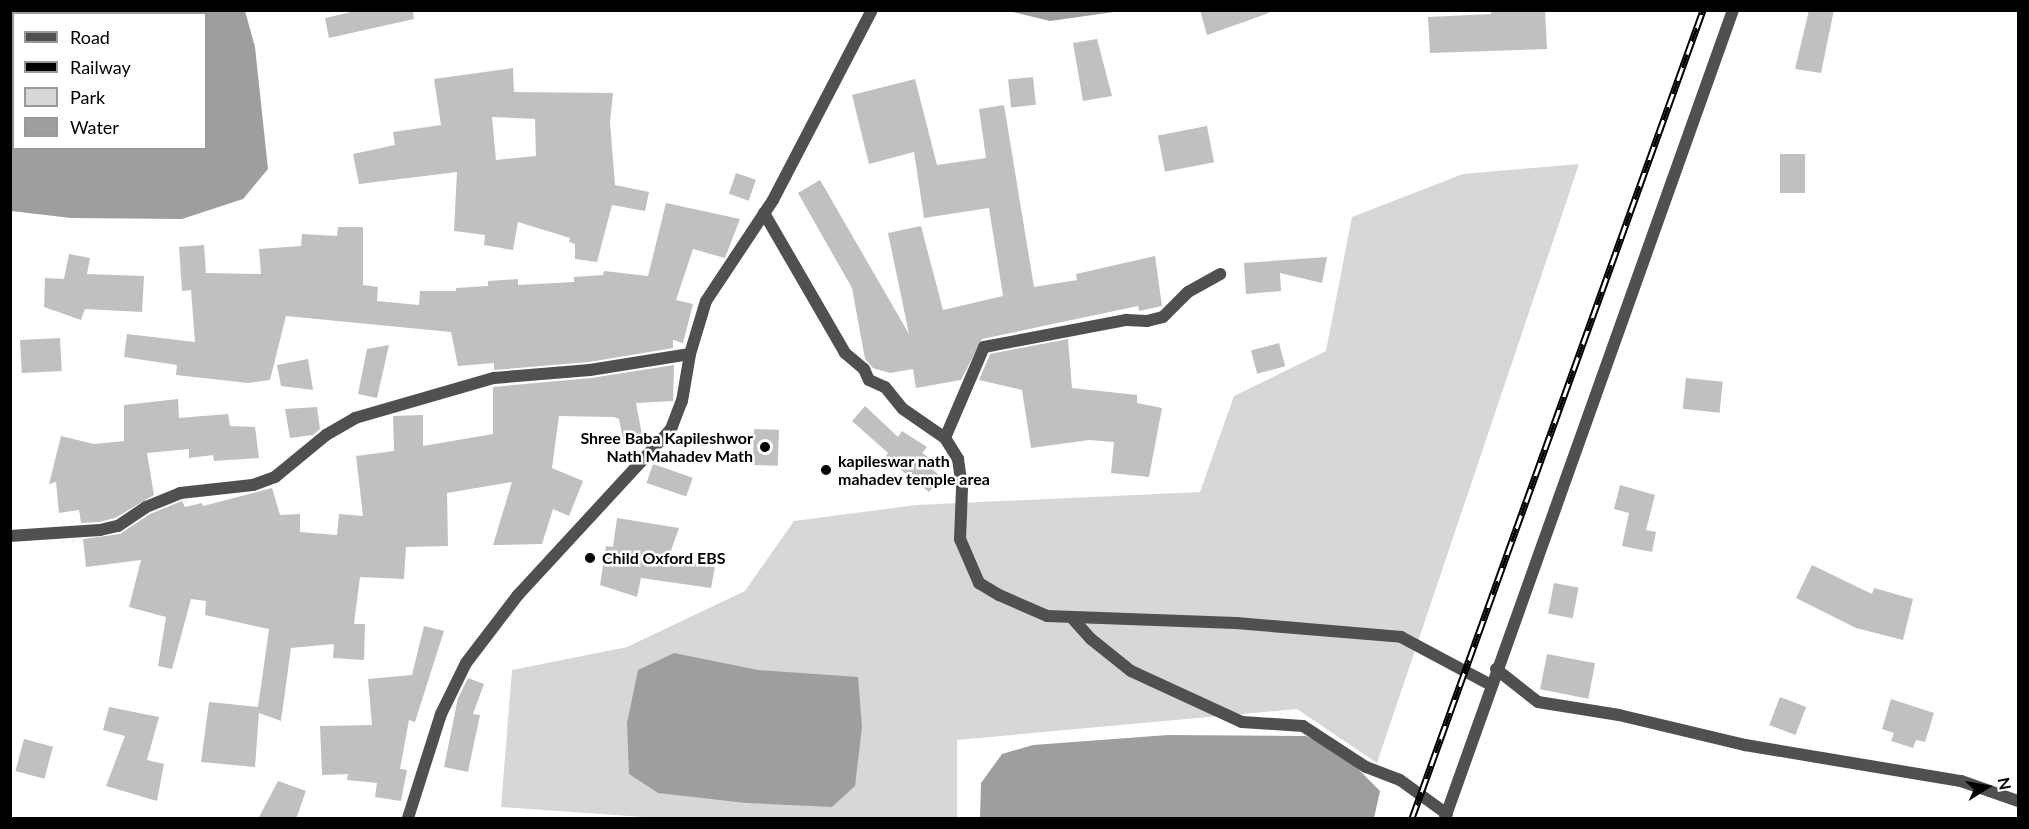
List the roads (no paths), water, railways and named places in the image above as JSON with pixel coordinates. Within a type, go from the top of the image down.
[{"type":"street","points":[[408,819],[441,714],[466,663],[518,595],[671,429],[682,401],[690,354],[706,301],[764,213],[872,10]]},
{"type":"street","points":[[1072,618],[1091,639],[1131,671],[1242,722],[1303,726],[1366,767],[1400,780],[1446,816],[1496,669],[1733,10]]},
{"type":"street","points":[[764,213],[845,353],[864,369],[869,380],[885,387],[903,409],[945,438],[958,459],[962,488],[960,538],[979,583],[1047,616],[1236,623],[1401,637],[1491,685]]},
{"type":"street","points":[[945,438],[984,347],[1126,320],[1147,321],[1163,317],[1188,292],[1220,274]]},
{"type":"street","points":[[10,536],[100,530],[118,526],[147,507],[180,493],[253,485],[275,477],[326,435],[355,418],[494,378],[590,370],[690,354]]},
{"type":"street","points":[[1496,669],[1538,702],[1619,715],[1745,745],[1961,782],[2019,801]]},
{"type":"water","points":[[11,10],[245,11],[255,47],[268,169],[243,199],[182,219],[71,218],[11,211]]},
{"type":"water","points":[[1009,11],[1121,11],[1050,21]]},
{"type":"water","points":[[674,653],[758,670],[858,677],[862,727],[855,786],[832,807],[746,803],[658,793],[629,774],[627,723],[638,670]]},
{"type":"water","points":[[1168,735],[1306,736],[1342,753],[1380,791],[1374,818],[980,818],[981,783],[1002,754],[1033,745]]},
{"type":"railway","points":[[1412,818],[1703,10]]},
{"type":"place","name":"Shree Baba Kapileshwor Nath Mahadev Math","points":[[765,447]]},
{"type":"place","name":"kapileswar nath mahadev temple area","points":[[826,470]]},
{"type":"place","name":"Child Oxford EBS","points":[[590,558]]}]
